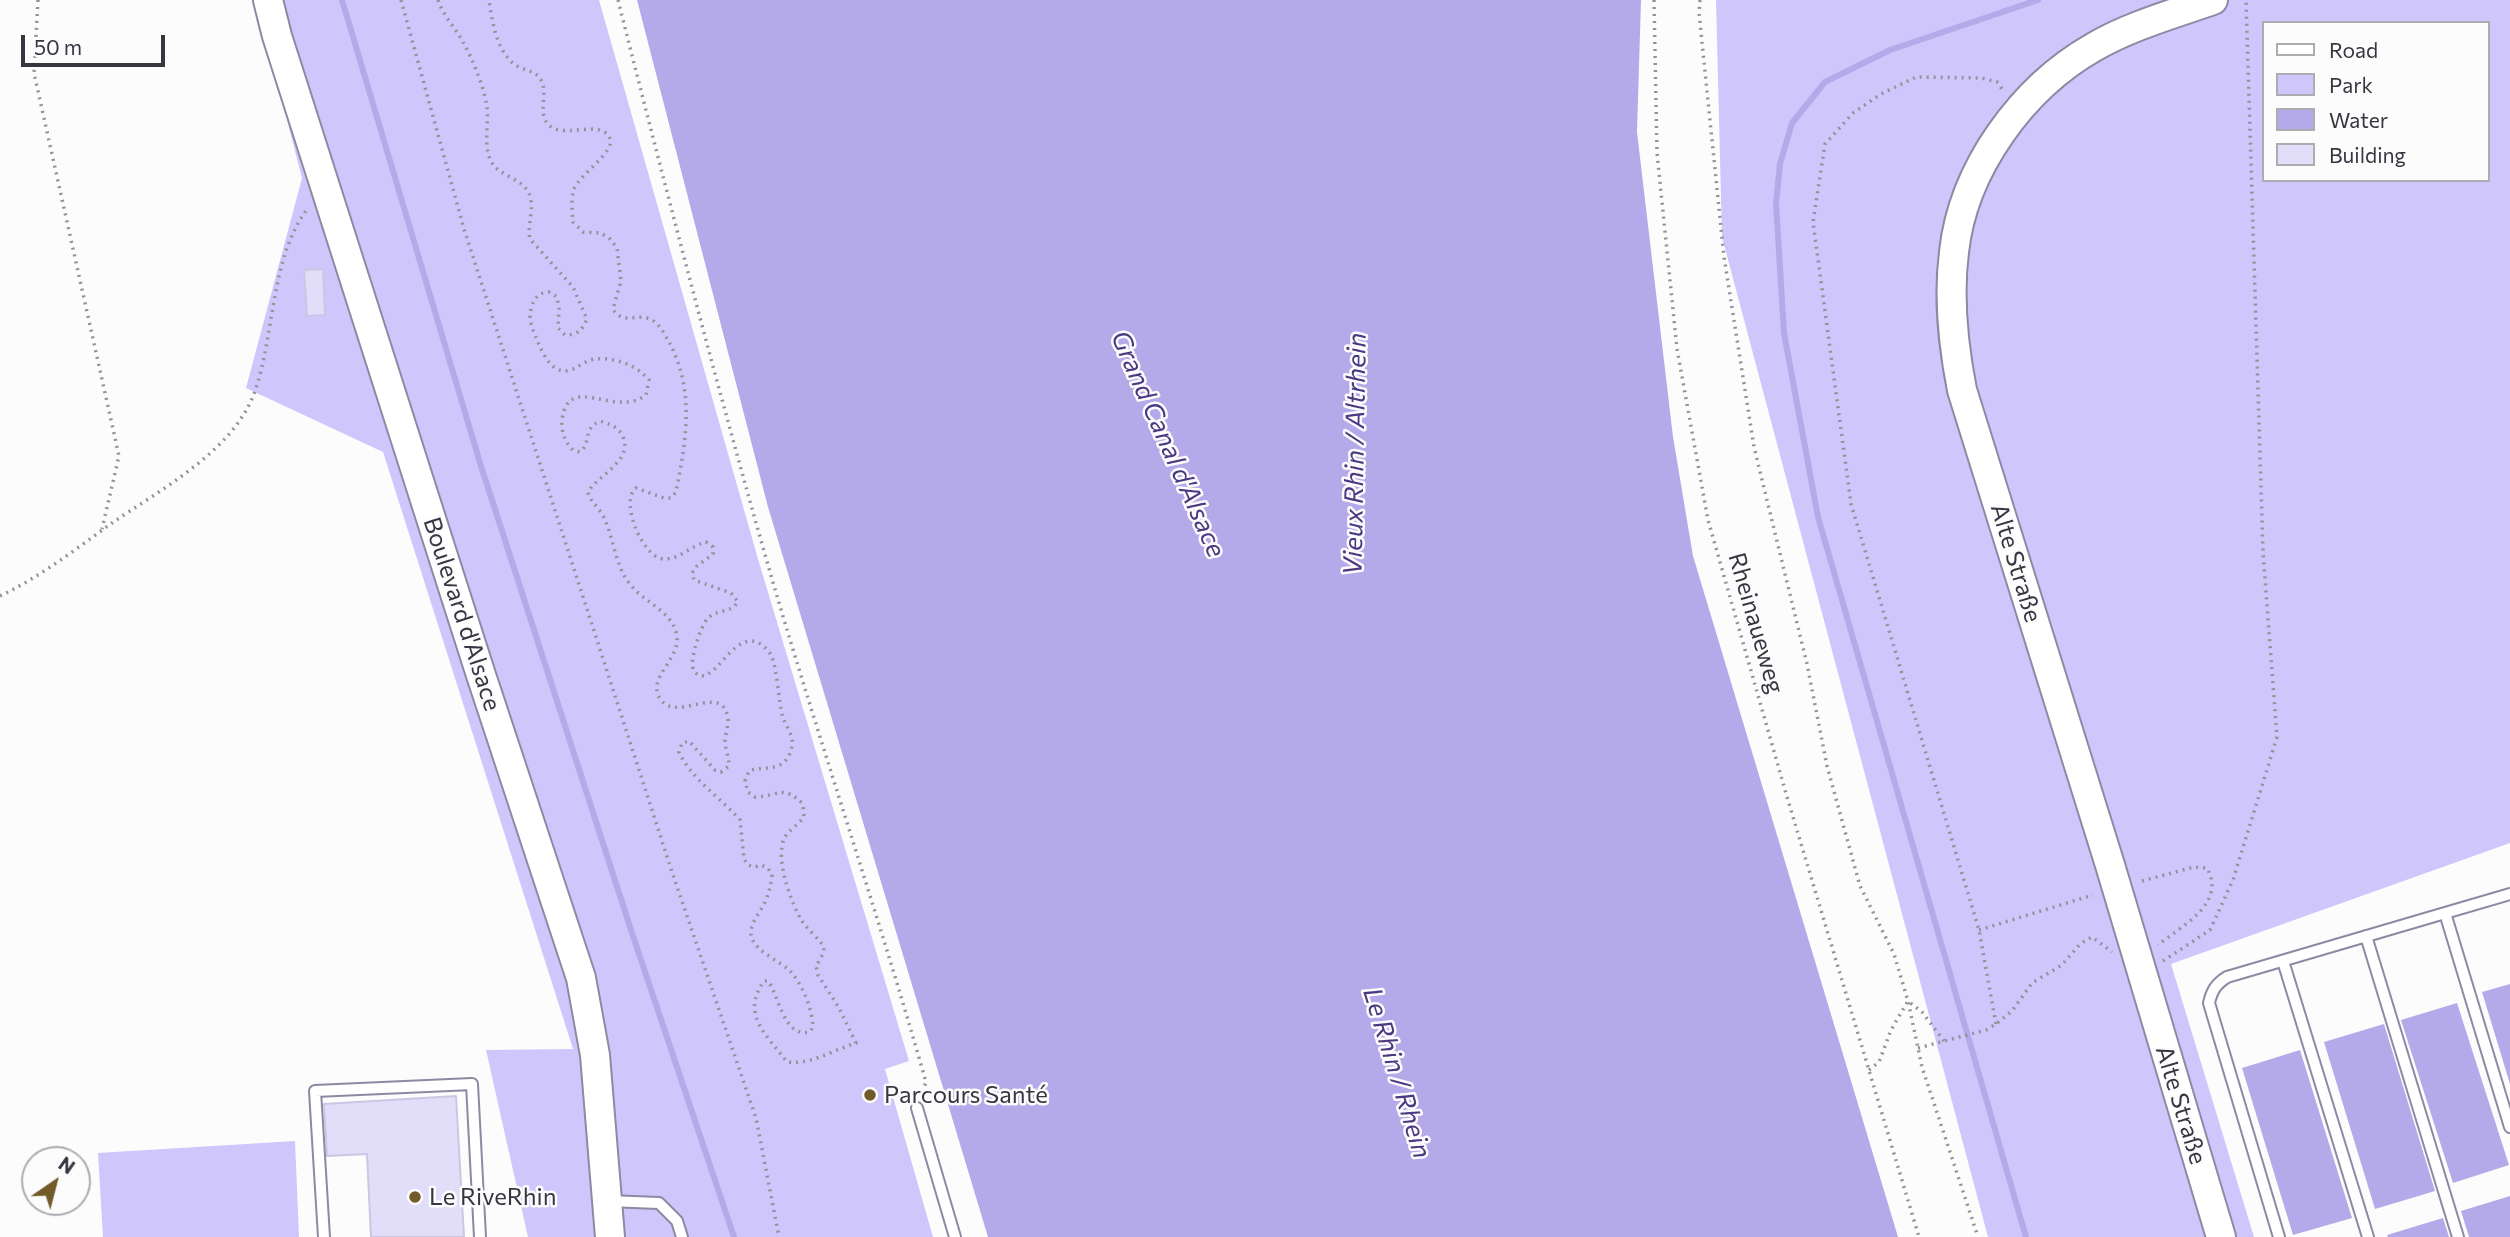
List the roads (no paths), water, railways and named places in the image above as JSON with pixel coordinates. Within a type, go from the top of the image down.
[{"type":"street","name":"Boulevard d'Alsace","points":[[268,0],[581,978],[595,1055],[610,1237]]},
{"type":"street","name":"Alte Straße","points":[[2213,0],[2149,22],[2095,47],[2061,69],[2018,110],[1999,134],[1979,172],[1964,210],[1954,250],[1952,340],[1962,390],[2106,851],[2221,1237]]},
{"type":"lane","points":[[2279,1237],[2209,1003],[2211,992],[2227,977],[2510,894]]},
{"type":"lane","points":[[2445,913],[2510,1127]]},
{"type":"lane","points":[[2366,936],[2458,1237]]},
{"type":"lane","points":[[2283,961],[2368,1237]]},
{"type":"lane","points":[[324,1237],[315,1091],[472,1084],[480,1237]]},
{"type":"lane","points":[[917,1108],[955,1237]]},
{"type":"lane","points":[[608,1201],[659,1203],[677,1221],[682,1237]]},
{"type":"water","points":[[637,0],[1641,0],[1637,132],[1673,437],[1693,556],[1898,1237],[988,1237],[768,507]]},
{"type":"water","points":[[2510,984],[2510,1084],[2482,992]]},
{"type":"water","points":[[2457,1003],[2509,1165],[2453,1183],[2401,1020]]},
{"type":"water","points":[[2384,1024],[2435,1191],[2375,1209],[2324,1042]]},
{"type":"water","points":[[2300,1050],[2352,1218],[2293,1235],[2242,1068]]},
{"type":"water","points":[[2510,1196],[2510,1237],[2469,1237],[2461,1211]]},
{"type":"water","points":[[2443,1218],[2449,1237],[2387,1235]]},
{"type":"waterway","points":[[342,0],[481,466],[632,933],[734,1237]]},
{"type":"waterway","points":[[2026,1237],[1818,517],[1784,333],[1776,203],[1780,164],[1792,123],[1825,82],[1890,50],[2038,0]]},
{"type":"place","name":"Parcours Santé","points":[[870,1095]]},
{"type":"place","name":"Le RiveRhin","points":[[415,1197]]},
{"type":"water label","name":"Grand Canal d'Alsace","points":[[1168,444]]},
{"type":"water label","name":"Vieux Rhin / Altrhein","points":[[1355,454]]},
{"type":"water label","name":"Le Rhin / Rhein","points":[[1397,1073]]}]
